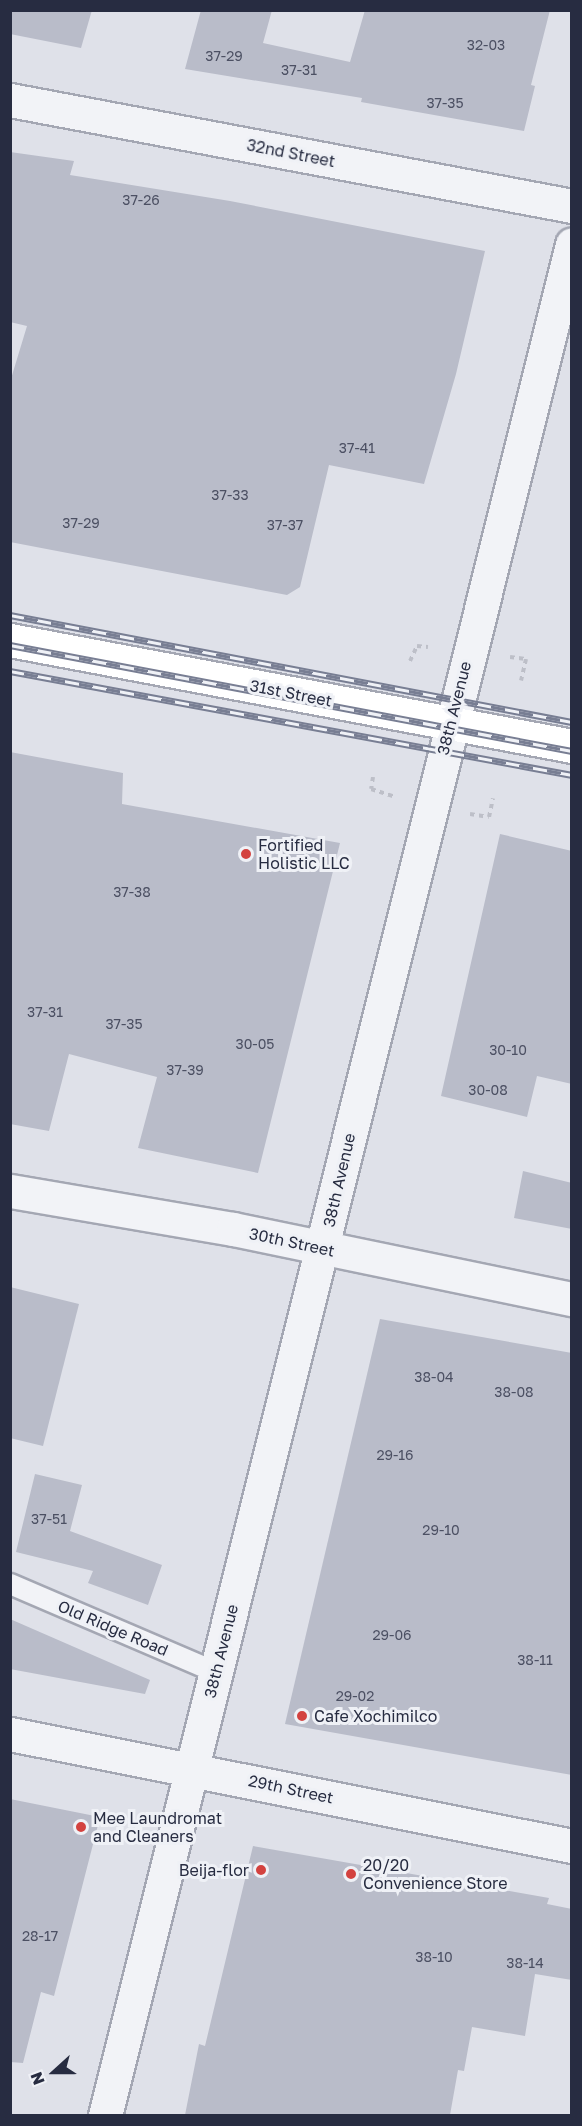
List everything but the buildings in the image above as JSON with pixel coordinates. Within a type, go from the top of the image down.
[{"type":"main road","name":"31st Street","points":[[10,640],[572,746]]},
{"type":"street","name":"32nd Street","points":[[10,100],[572,206]]},
{"type":"street","name":"38th Avenue","points":[[105,2115],[323,1249],[450,723],[572,244]]},
{"type":"street","name":"30th Street","points":[[10,1191],[323,1249],[572,1299]]},
{"type":"street","name":"29th Street","points":[[10,1734],[191,1768],[572,1846]]},
{"type":"lane","name":"Old Ridge Road","points":[[10,1584],[215,1672]]},
{"type":"path","points":[[410,661],[417,646],[428,647]]},
{"type":"path","points":[[506,656],[526,659],[521,680]]},
{"type":"path","points":[[373,777],[371,789],[394,796]]},
{"type":"path","points":[[469,814],[489,817],[493,798]]},
{"type":"railway","points":[[10,615],[572,722]]},
{"type":"railway","points":[[10,645],[572,751]]},
{"type":"railway","points":[[10,671],[572,775]]},
{"type":"place","name":"Fortified Holistic LLC","points":[[246,854]]},
{"type":"place","name":"Cafe Xochimilco","points":[[302,1716]]},
{"type":"place","name":"Mee Laundromat and Cleaners","points":[[81,1827]]},
{"type":"place","name":"Beija-flor","points":[[261,1870]]},
{"type":"place","name":"20/20 Convenience Store","points":[[351,1874]]}]
